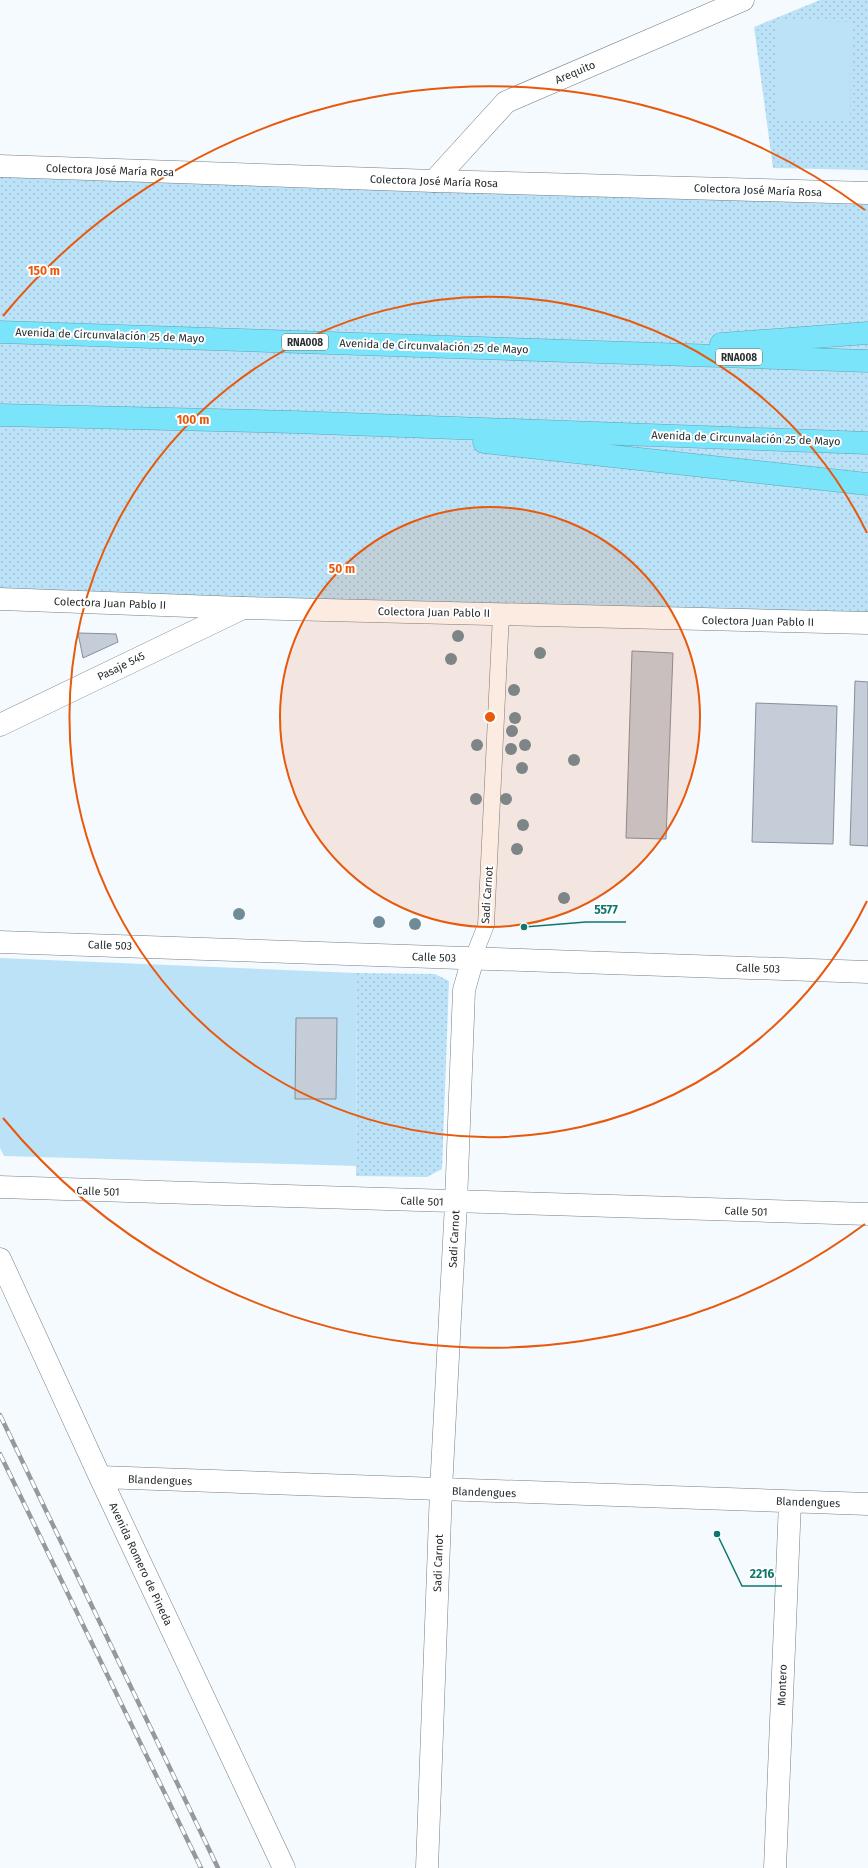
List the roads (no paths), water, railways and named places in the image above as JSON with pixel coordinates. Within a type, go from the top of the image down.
[{"type":"highway","name":"Avenida de Circunvalación 25 de Mayo","points":[[0,332],[868,361]]},
{"type":"highway","points":[[610,352],[868,333]]},
{"type":"highway","name":"Avenida de Circunvalación 25 de Mayo","points":[[0,415],[294,422],[868,443]]},
{"type":"highway","points":[[294,422],[868,484]]},
{"type":"street","name":"Arequito","points":[[434,181],[506,102],[743,0]]},
{"type":"street","name":"Colectora José María Rosa","points":[[0,166],[434,181],[868,193]]},
{"type":"street","name":"Colectora Juan Pablo II","points":[[0,599],[243,608],[868,623]]},
{"type":"street","name":"Pasaje 545","points":[[0,725],[243,608]]},
{"type":"street","name":"Calle 503","points":[[0,942],[868,972]]},
{"type":"street","name":"Sadi Carnot","points":[[427,1868],[441,1490],[456,1203],[464,990],[473,958]]},
{"type":"street","name":"Calle 501","points":[[0,1187],[456,1203],[868,1214]]},
{"type":"street","name":"Avenida Romero de Pineda","points":[[0,1259],[100,1477],[284,1868]]},
{"type":"street","name":"Blandengues","points":[[100,1477],[868,1504]]},
{"type":"street","name":"Montero","points":[[775,1868],[790,1502]]},
{"type":"lane","name":"Sadi Carnot","points":[[473,958],[486,925],[501,614]]},
{"type":"railway","points":[[0,1415],[218,1868]]},
{"type":"railway","points":[[0,1454],[201,1868]]},
{"type":"place","name":"5577","points":[[524,927]]},
{"type":"place","name":"2216","points":[[717,1534]]}]
